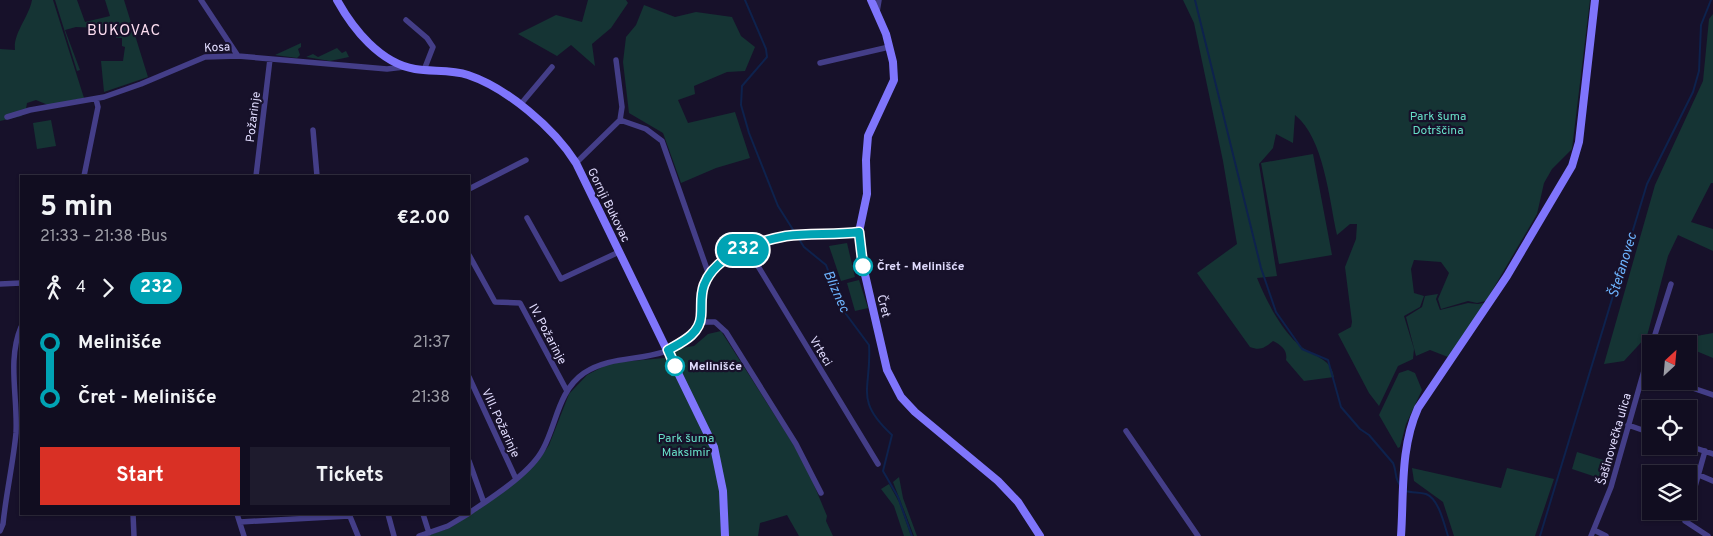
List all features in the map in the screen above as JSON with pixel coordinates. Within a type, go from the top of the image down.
[{"type":"street","points":[[201,0],[238,56]]},
{"type":"street","name":"Gornji Bukovac","points":[[336,0],[348,19],[368,42],[385,56],[407,67],[468,75],[520,105],[566,147],[576,162],[714,448],[723,491],[725,536]]},
{"type":"street","points":[[871,0],[877,12]]},
{"type":"street","name":"Čret","points":[[879,0],[877,12],[893,62],[894,83],[868,136],[866,160],[867,194],[859,232],[865,274],[887,370],[893,384],[914,412],[1005,488],[1018,502],[1040,536]]},
{"type":"street","points":[[1401,536],[1403,483],[1408,441],[1418,408],[1507,276],[1572,166],[1579,142],[1595,0]]},
{"type":"street","points":[[406,20],[427,38],[433,47],[424,70]]},
{"type":"street","points":[[820,63],[889,47]]},
{"type":"street","name":"Kosa","points":[[7,118],[30,110],[96,99],[141,84],[201,58],[238,56],[387,69],[407,67]]},
{"type":"street","name":"Požarinje","points":[[256,175],[270,59]]},
{"type":"street","points":[[576,162],[620,120],[622,107],[616,60]]},
{"type":"street","points":[[520,105],[552,67]]},
{"type":"street","points":[[84,175],[98,107],[96,99]]},
{"type":"street","points":[[620,120],[646,129],[662,141],[706,272],[709,275]]},
{"type":"street","points":[[313,130],[317,175]]},
{"type":"street","points":[[470,188],[526,160]]},
{"type":"street","points":[[527,218],[561,279],[619,252]]},
{"type":"street","points":[[470,512],[516,478],[536,460],[544,448],[554,417],[567,391],[576,379],[599,365],[616,360],[660,355],[693,334],[700,322],[701,296],[709,275],[726,258],[747,248],[786,236],[859,232]]},
{"type":"street","name":"Vrteci","points":[[747,248],[878,464]]},
{"type":"street","name":"IV. Požarinje","points":[[470,257],[495,302],[520,303],[567,391]]},
{"type":"street","points":[[0,284],[20,283]]},
{"type":"street","name":"Šašinovečka ulica","points":[[1655,335],[1670,284]]},
{"type":"street","points":[[700,322],[715,322],[726,332],[796,444],[821,492]]},
{"type":"street","points":[[0,531],[3,524],[16,434],[17,399],[14,370],[20,330]]},
{"type":"street","name":"VIII. Požarinje","points":[[470,378],[516,478]]},
{"type":"street","name":"Šašinovečka ulica","points":[[1593,533],[1612,487],[1642,379]]},
{"type":"street","points":[[1698,390],[1713,395]]},
{"type":"street","points":[[1628,425],[1642,430]]},
{"type":"street","points":[[1126,431],[1198,536]]},
{"type":"street","points":[[1697,449],[1713,454]]},
{"type":"street","points":[[1697,481],[1704,451]]},
{"type":"street","points":[[470,464],[484,503]]},
{"type":"street","points":[[1699,475],[1713,482]]},
{"type":"street","points":[[133,515],[134,536]]},
{"type":"street","points":[[237,515],[244,536]]},
{"type":"street","points":[[240,522],[349,515],[358,536]]},
{"type":"street","points":[[388,515],[394,536]]},
{"type":"street","points":[[423,515],[429,533]]},
{"type":"street","points":[[419,536],[448,526],[465,515]]},
{"type":"street","points":[[1685,520],[1708,536]]},
{"type":"street","points":[[1402,526],[1405,536]]},
{"type":"street","points":[[1593,533],[1606,536]]},
{"type":"green space","points":[[32,0],[53,0],[84,98],[48,105],[36,100],[27,103],[26,109],[21,110],[22,116],[0,121],[0,49],[15,50],[16,37]]},
{"type":"green space","points":[[55,0],[77,0],[85,22],[110,16],[105,0],[124,0],[148,77],[104,92],[101,61],[123,61],[125,47],[122,46],[122,38],[116,38],[116,31],[102,31],[101,28],[76,27],[65,30],[80,70],[77,71]]},
{"type":"green space","points":[[588,0],[626,0],[628,3],[611,28],[592,44],[595,66],[571,45],[557,56],[518,34],[556,15],[582,22]]},
{"type":"green space","name":"Park šuma Dotrščina","points":[[1183,0],[1590,0],[1572,149],[1552,169],[1544,183],[1537,214],[1486,301],[1477,303],[1468,301],[1441,309],[1438,299],[1449,273],[1441,262],[1414,260],[1411,269],[1414,293],[1424,296],[1420,307],[1404,316],[1414,349],[1413,359],[1398,366],[1379,406],[1369,393],[1338,334],[1351,327],[1352,322],[1345,267],[1356,239],[1357,224],[1350,224],[1337,235],[1328,187],[1319,154],[1313,138],[1305,125],[1295,115],[1293,143],[1276,134],[1273,148],[1259,164],[1277,276],[1257,278],[1279,322],[1298,344],[1329,365],[1334,377],[1304,381],[1286,360],[1285,351],[1279,344],[1273,341],[1262,348],[1250,347],[1197,273],[1237,244],[1223,161],[1194,23]]},
{"type":"green space","points":[[644,5],[675,17],[696,12],[732,17],[741,36],[755,47],[745,71],[727,72],[694,86],[695,94],[678,100],[688,123],[735,112],[750,158],[716,168],[681,183],[663,133],[629,113],[623,62],[626,37],[636,25]]},
{"type":"green space","points":[[1713,14],[1713,183],[1711,183],[1691,222],[1713,229],[1713,251],[1678,235],[1668,256],[1647,335],[1642,335],[1642,341],[1624,361],[1604,364],[1655,185],[1703,81],[1709,19]]},
{"type":"green space","points":[[301,43],[301,47],[298,49],[300,55],[297,58],[275,55]]},
{"type":"green space","points":[[337,48],[342,53],[346,51],[349,57],[330,61],[306,57],[313,54],[318,57]]},
{"type":"green space","points":[[51,120],[56,146],[37,149],[33,123]]},
{"type":"green space","points":[[1313,154],[1332,255],[1279,264],[1261,163]]},
{"type":"green space","points":[[847,243],[855,277],[841,281],[829,246]]},
{"type":"green space","points":[[859,280],[868,308],[855,311],[847,283]]},
{"type":"green space","points":[[1438,294],[1436,299],[1440,310],[1468,303],[1489,302],[1448,357],[1430,350],[1416,356],[1406,317],[1422,307],[1425,296]]},
{"type":"green space","name":"Park šuma Maksimir","points":[[721,331],[804,461],[827,516],[826,521],[833,536],[799,536],[787,515],[760,523],[758,536],[426,536],[450,528],[501,494],[541,457],[549,445],[569,394],[587,375],[606,365],[664,358],[681,348],[694,346],[708,334]]},
{"type":"green space","points":[[1713,333],[1713,358],[1698,352],[1698,336]]},
{"type":"green space","points":[[1408,370],[1415,373],[1422,390],[1406,424],[1400,447],[1398,448],[1379,415],[1399,373]]},
{"type":"green space","points":[[1577,452],[1610,462],[1605,480],[1572,469]]},
{"type":"green space","points":[[1412,468],[1501,488],[1507,468],[1554,479],[1535,536],[1454,536],[1443,502],[1414,481]]},
{"type":"green space","points":[[899,477],[903,498],[917,536],[914,536],[893,482]]},
{"type":"green space","points":[[889,484],[899,502],[911,536],[904,536],[894,506],[881,489]]},
{"type":"waterway","name":"Bliznec","points":[[745,0],[766,49],[767,57],[742,86],[741,105],[749,133],[778,206],[804,247],[826,265],[843,310],[869,345],[868,402],[872,412],[892,435],[883,471],[898,497],[912,536]]},
{"type":"waterway","points":[[1195,0],[1261,268],[1276,312],[1302,349],[1328,360],[1341,407],[1393,463],[1397,481],[1401,486]]},
{"type":"waterway","name":"Štefanovec","points":[[1540,536],[1647,184],[1693,92],[1699,71],[1701,25],[1711,0]]},
{"type":"waterway","points":[[1406,491],[1423,493],[1431,497],[1438,506],[1448,536]]},
{"type":"bus line","name":"232","points":[[675,366],[668,350],[688,338],[696,330],[700,322],[701,296],[704,285],[713,269],[726,258],[766,241],[786,236],[859,232],[863,266]]},
{"type":"place","name":"Čret - Melinišće","points":[[863,266]]},
{"type":"place","name":"Melinišće","points":[[675,366]]},
{"type":"district","name":"BUKOVAC","points":[[124,30]]}]
